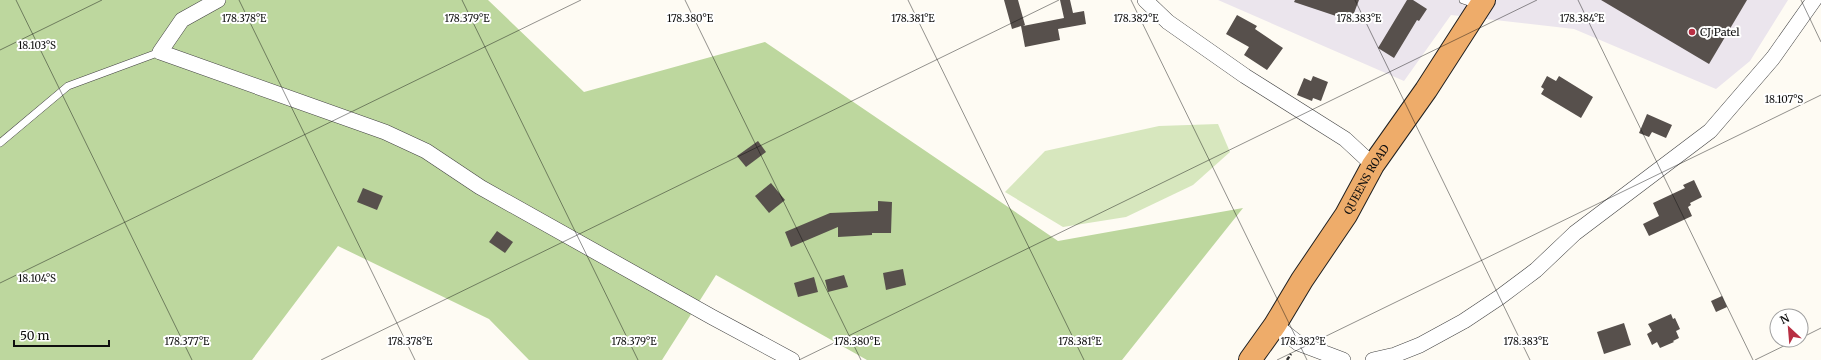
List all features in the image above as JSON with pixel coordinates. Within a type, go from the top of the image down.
[{"type":"highway","name":"QUEENS ROAD","points":[[1250,360],[1275,325],[1302,280],[1346,215],[1373,165],[1426,90],[1476,2]]},
{"type":"street","points":[[218,0],[182,20],[160,52],[385,132],[426,151],[480,187],[712,318],[792,360]]},
{"type":"street","points":[[1145,0],[1168,22],[1245,76],[1345,139],[1373,165]]},
{"type":"street","points":[[1373,360],[1395,355],[1420,346],[1464,321],[1500,297],[1536,270],[1575,233],[1710,131],[1773,58],[1814,0]]},
{"type":"street","points":[[1275,325],[1298,343],[1343,360]]},
{"type":"lane","points":[[0,143],[68,86],[160,52]]},
{"type":"shaded area","points":[[1218,0],[1788,0],[1750,61],[1716,89],[1574,29],[1451,15],[1404,81]]},
{"type":"green space","points":[[0,0],[488,0],[584,92],[765,42],[1058,241],[1243,208],[1122,360],[867,360],[716,275],[662,360],[529,360],[489,319],[338,246],[252,360],[0,360]]},
{"type":"green space","points":[[1218,124],[1230,152],[1193,185],[1126,217],[1063,227],[1005,192],[1045,151],[1159,126]]},
{"type":"building","points":[[1004,0],[1018,0],[1025,25],[1023,26],[1064,18],[1060,0],[1070,0],[1073,13],[1084,11],[1086,24],[1058,29],[1060,40],[1025,47],[1021,26],[1012,29]]},
{"type":"building","points":[[1295,0],[1359,0],[1351,21],[1294,2]]},
{"type":"building","points":[[1407,0],[1413,0],[1427,9],[1419,21],[1417,20],[1394,58],[1378,48]]},
{"type":"building","name":"CJ Patel","points":[[1601,0],[1747,0],[1709,64]]},
{"type":"building","points":[[1237,15],[1257,26],[1255,29],[1283,48],[1267,70],[1244,55],[1249,47],[1226,34]]},
{"type":"building","points":[[1313,76],[1328,82],[1321,101],[1313,98],[1312,101],[1297,95],[1304,78],[1311,81]]},
{"type":"building","points":[[1547,76],[1556,81],[1559,76],[1593,97],[1581,118],[1541,94],[1544,89],[1541,87]]},
{"type":"building","points":[[1647,114],[1672,125],[1666,138],[1652,132],[1649,137],[1639,133]]},
{"type":"building","points":[[758,141],[766,152],[746,167],[737,156]]},
{"type":"building","points":[[1694,180],[1702,197],[1690,203],[1691,205],[1688,207],[1692,216],[1649,236],[1643,224],[1659,216],[1653,203],[1685,188],[1683,185]]},
{"type":"building","points":[[771,183],[785,200],[769,213],[755,196]]},
{"type":"building","points":[[363,188],[383,196],[377,210],[357,202]]},
{"type":"building","points":[[878,201],[892,202],[891,233],[872,233],[872,235],[838,237],[838,227],[791,247],[785,232],[830,213],[878,211]]},
{"type":"building","points":[[497,231],[513,242],[505,253],[489,242]]},
{"type":"building","points":[[903,269],[906,285],[886,290],[883,273]]},
{"type":"building","points":[[844,275],[848,287],[828,292],[825,280]]},
{"type":"building","points":[[814,277],[818,292],[798,297],[794,283]]},
{"type":"building","points":[[1722,296],[1727,307],[1716,312],[1711,301]]},
{"type":"building","points":[[1671,314],[1673,319],[1675,318],[1680,329],[1676,331],[1679,338],[1673,341],[1674,342],[1660,348],[1657,342],[1652,345],[1647,334],[1652,331],[1648,324]]},
{"type":"building","points":[[1624,323],[1631,345],[1604,354],[1597,332]]},
{"type":"place","name":"CJ Patel","points":[[1692,32]]}]
